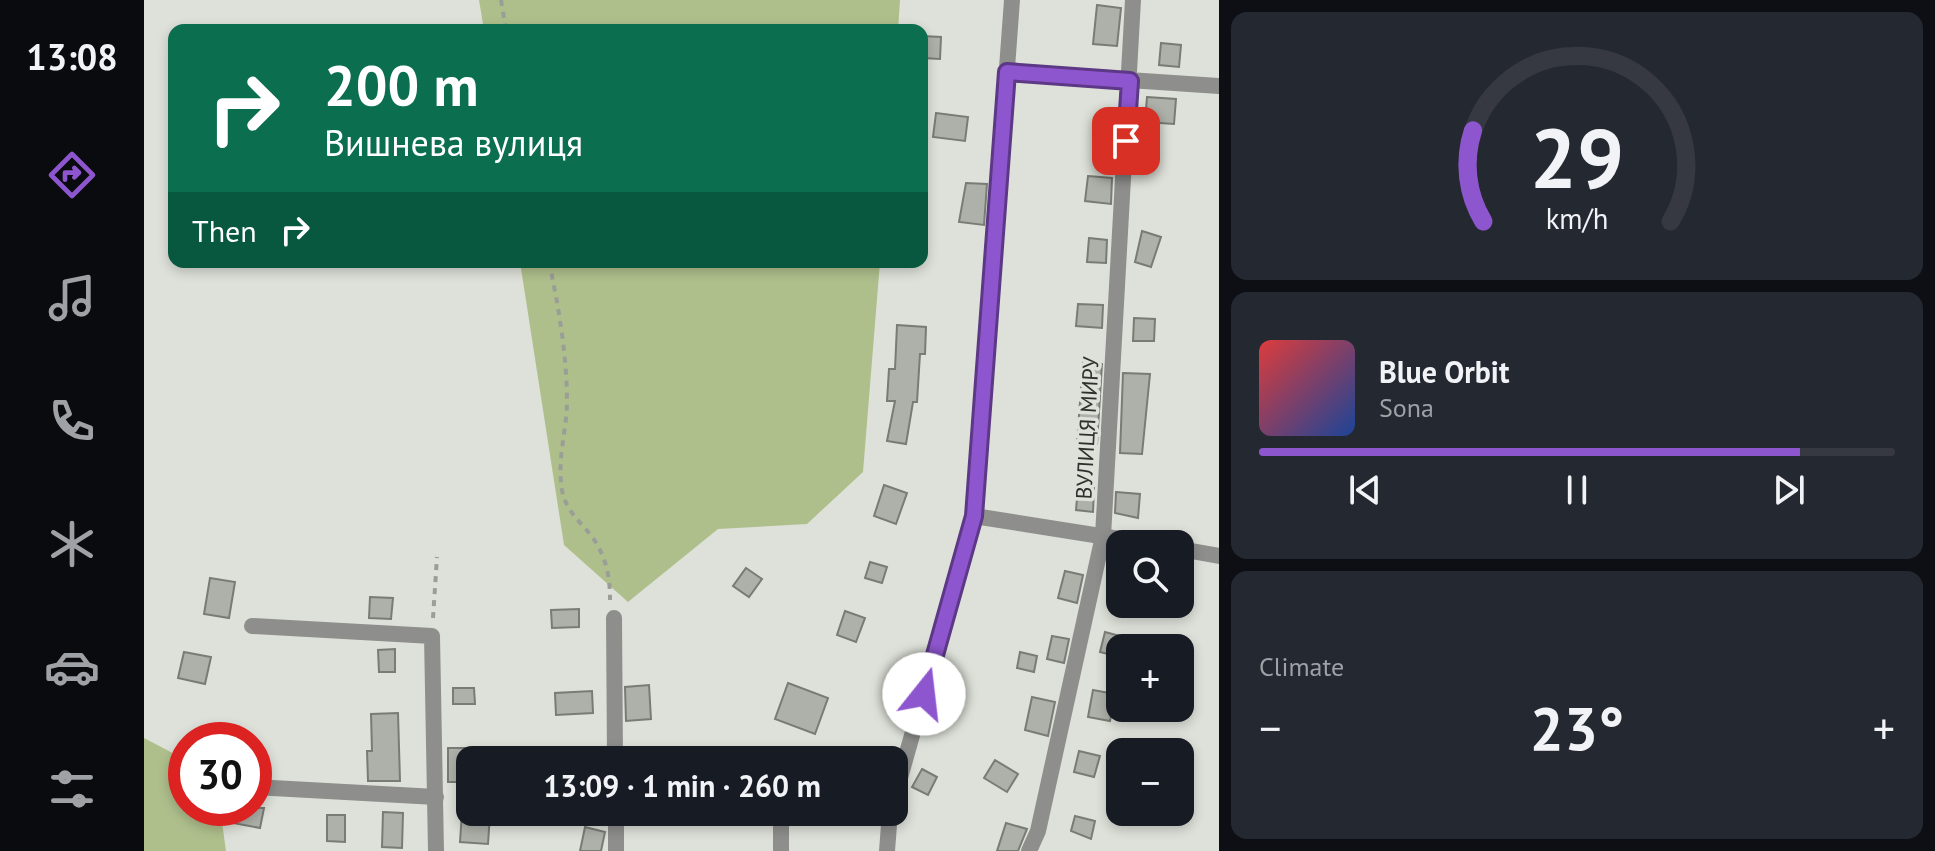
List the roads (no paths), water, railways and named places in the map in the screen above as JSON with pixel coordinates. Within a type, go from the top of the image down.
[{"type":"street","points":[[908,749],[974,516],[1012,0]]},
{"type":"street","name":"ВУЛИЦЯ МИРУ","points":[[1029,851],[1038,831],[1103,536],[1133,0]]},
{"type":"street","points":[[1007,72],[1219,86]]},
{"type":"street","points":[[974,516],[1106,536]]},
{"type":"street","points":[[1194,552],[1219,556]]},
{"type":"street","points":[[614,618],[615,746]]},
{"type":"street","points":[[252,626],[432,636],[436,851]]},
{"type":"street","points":[[272,788],[436,797]]},
{"type":"street","points":[[616,826],[616,851]]},
{"type":"street","points":[[781,826],[781,851]]},
{"type":"street","points":[[887,851],[889,826]]}]
